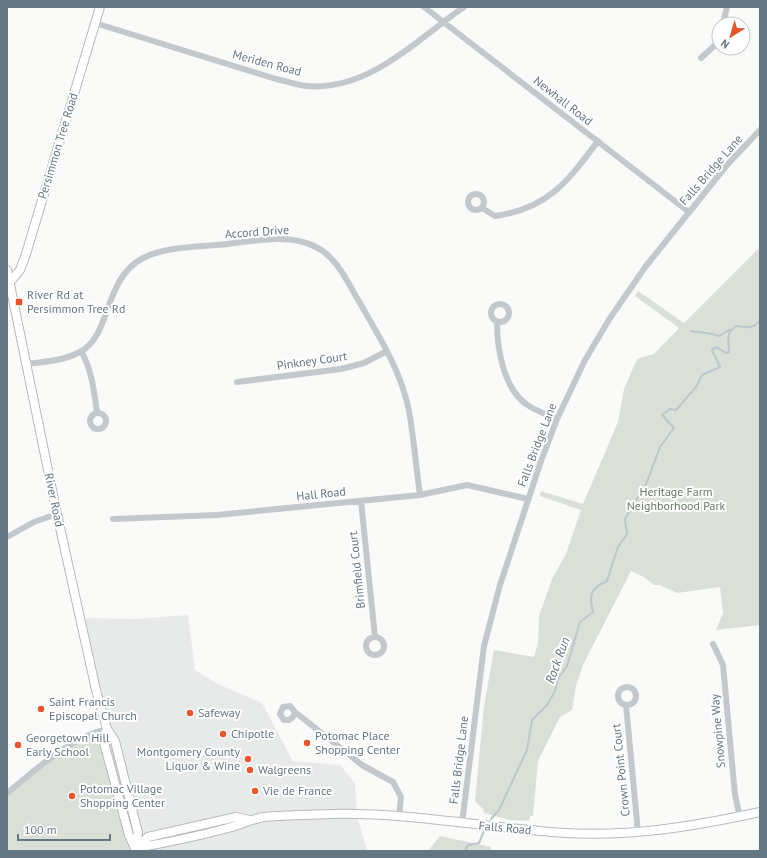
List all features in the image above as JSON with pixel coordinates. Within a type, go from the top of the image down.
[{"type":"main road","name":"Persimmon Tree Road","points":[[9,282],[20,270],[26,254],[100,7]]},
{"type":"main road","name":"River Road","points":[[7,270],[57,514],[107,729],[114,741],[138,833],[134,850]]},
{"type":"main road","name":"Falls Road","points":[[134,850],[240,826],[248,820],[264,817],[333,814],[398,817],[566,833],[638,832],[686,827],[760,812]]},
{"type":"street","name":"Newhall Road","points":[[424,7],[689,212]]},
{"type":"street","name":"Meriden Road","points":[[95,23],[276,79],[307,86],[347,82],[374,71],[412,46],[442,22],[464,7]]},
{"type":"street","points":[[701,58],[711,49]]},
{"type":"street","name":"Falls Bridge Lane","points":[[462,824],[484,646],[500,585],[528,499],[557,419],[585,360],[610,318],[646,266],[727,165],[760,130]]},
{"type":"street","points":[[482,208],[495,216],[515,214],[533,205],[563,186],[598,141]]},
{"type":"street","name":"Accord Drive","points":[[26,364],[60,360],[81,351],[91,343],[97,333],[118,281],[130,268],[143,258],[172,250],[274,240],[296,240],[316,246],[329,256],[341,271],[387,351],[400,380],[409,410],[420,495]]},
{"type":"street","points":[[497,322],[497,337],[506,377],[511,387],[526,405],[557,419]]},
{"type":"street","points":[[81,351],[88,363],[91,374],[97,413]]},
{"type":"street","name":"Pinkney Court","points":[[237,382],[341,369],[364,363],[387,351]]},
{"type":"street","name":"Hall Road","points":[[113,519],[217,515],[420,495],[467,485],[528,499]]},
{"type":"street","name":"Brimfield Court","points":[[361,501],[375,637]]},
{"type":"street","points":[[7,537],[34,522],[57,514]]},
{"type":"street","name":"Snowpine Way","points":[[713,644],[723,665],[735,795],[740,816]]},
{"type":"street","name":"Crown Point Court","points":[[626,705],[638,832]]},
{"type":"street","points":[[295,712],[362,765],[393,782],[401,797],[398,817]]},
{"type":"street","points":[[7,792],[69,745],[91,733],[107,729]]},
{"type":"shaded area","points":[[188,615],[195,670],[218,684],[262,703],[293,761],[340,765],[355,783],[357,815],[367,851],[136,851],[115,741],[107,729],[81,618],[135,619]]},
{"type":"green space","name":"Heritage Farm Neighborhood Park","points":[[760,247],[760,625],[716,630],[723,613],[720,587],[677,593],[660,585],[654,585],[644,577],[631,571],[583,665],[576,686],[572,710],[560,717],[538,761],[533,816],[530,816],[529,821],[509,820],[484,813],[483,809],[475,801],[484,706],[494,650],[534,657],[538,643],[539,616],[552,579],[566,554],[581,510],[540,496],[541,491],[583,504],[618,422],[624,389],[637,359],[654,354],[679,328],[635,296],[638,291],[684,323]]},
{"type":"green space","points":[[107,729],[115,741],[135,848],[131,851],[7,851],[7,793],[69,745]]},
{"type":"green space","points":[[440,836],[491,847],[491,851],[428,851]]},
{"type":"waterway","name":"Rock Run","points":[[760,287],[760,307]]},
{"type":"waterway","name":"Rock Run","points":[[491,819],[499,810],[527,750],[532,720],[547,705],[555,691],[557,680],[567,666],[580,622],[593,612],[591,601],[592,592],[598,586],[607,581],[618,547],[627,534],[625,519],[647,482],[660,447],[674,428],[662,415],[670,409],[676,410],[696,387],[702,375],[720,367],[712,350],[716,347],[726,353],[729,352],[728,337],[730,331],[736,326],[752,327],[760,320]]},
{"type":"waterway","points":[[691,331],[719,336],[729,330]]},
{"type":"waterway","name":"Rock Run","points":[[465,851],[468,845],[479,843],[484,831]]},
{"type":"place","name":"River Rd at Persimmon Tree Rd","points":[[19,302]]},
{"type":"place","name":"Saint Francis Episcopal Church","points":[[41,709]]},
{"type":"place","name":"Safeway","points":[[190,713]]},
{"type":"place","name":"Chipotle","points":[[223,734]]},
{"type":"place","name":"Potomac Place Shopping Center","points":[[307,743]]},
{"type":"place","name":"Georgetown Hill Early School","points":[[18,745]]},
{"type":"place","name":"Montgomery County Liquor & Wine","points":[[248,759]]},
{"type":"place","name":"Walgreens","points":[[250,770]]},
{"type":"place","name":"Vie de France","points":[[255,791]]},
{"type":"place","name":"Potomac Village Shopping Center","points":[[72,796]]}]
